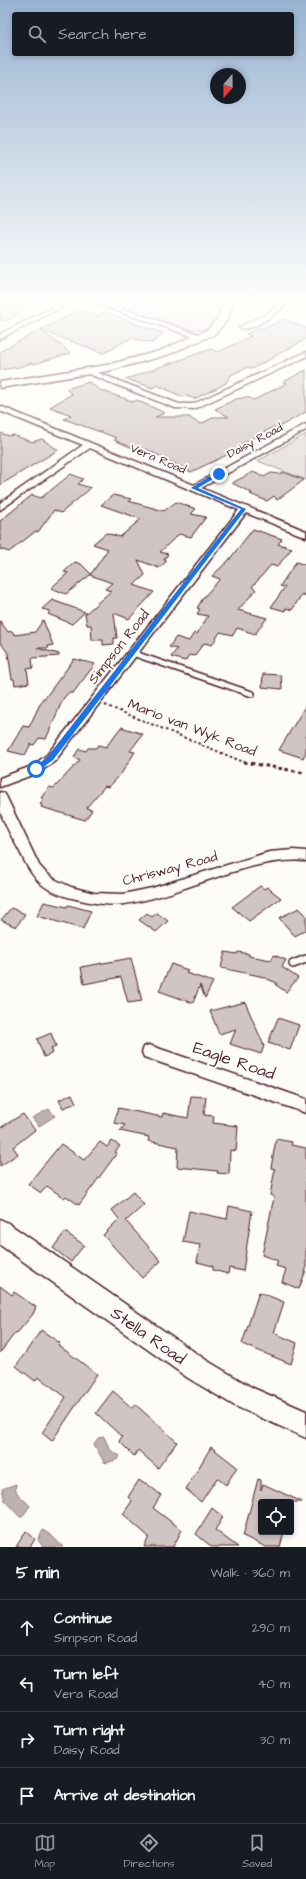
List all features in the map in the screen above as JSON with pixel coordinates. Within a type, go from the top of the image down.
[{"type":"street","points":[[0,386],[78,372]]},
{"type":"street","points":[[88,372],[178,406],[194,407],[268,372]]},
{"type":"street","name":"Vera Road","points":[[0,408],[306,534]]},
{"type":"street","name":"Daisy Road","points":[[194,488],[306,427]]},
{"type":"street","points":[[0,507],[90,444]]},
{"type":"street","name":"Simpson Road","points":[[0,783],[25,774],[45,763],[244,509]]},
{"type":"street","name":"Chrisway Road","points":[[0,796],[34,868],[40,876],[57,888],[94,898],[108,900],[137,897],[269,857],[306,856]]},
{"type":"street","name":"Eagle Road","points":[[150,1052],[306,1106]]},
{"type":"street","name":"Stella Road","points":[[0,1231],[197,1369],[244,1397],[306,1425]]},
{"type":"lane","points":[[132,653],[252,694]]},
{"type":"lane","points":[[293,964],[306,959]]},
{"type":"path","name":"Mario van Wyk Road","points":[[95,701],[246,763],[306,773]]},
{"type":"shaded area","points":[[306,434],[306,480],[258,461]]},
{"type":"shaded area","points":[[49,1109],[55,1116],[39,1126],[32,1118]]},
{"type":"shaded area","points":[[104,1437],[110,1450],[120,1456],[118,1459],[107,1463],[104,1462],[94,1444],[98,1438]]},
{"type":"shaded area","points":[[16,1484],[16,1491],[30,1506],[22,1517],[20,1517],[5,1501],[2,1489]]},
{"type":"shaded area","points":[[43,1530],[63,1547],[43,1547],[38,1540]]},
{"type":"building","points":[[145,372],[237,372],[231,375],[225,384],[194,399],[187,396],[183,397],[157,385],[153,388],[126,379]]},
{"type":"building","points":[[302,372],[306,372],[306,412],[277,428],[274,427],[241,444],[246,446],[191,472],[146,449],[142,452],[114,440],[117,438],[64,419],[71,415],[50,407],[72,394],[66,389],[89,382],[100,390],[134,402],[136,400],[165,413],[155,417],[190,417],[201,424],[214,417],[229,417],[215,409],[236,399],[247,397],[254,400],[287,383],[283,382]]},
{"type":"building","points":[[0,433],[9,436],[13,435],[32,442],[42,439],[58,450],[0,485]]},
{"type":"building","points":[[253,472],[264,477],[271,473],[280,474],[283,472],[304,480],[277,500],[274,496],[267,501],[250,494],[252,493],[232,483]]},
{"type":"building","points":[[71,474],[83,479],[78,484],[91,488],[61,513],[54,510],[38,532],[36,531],[9,552],[0,549],[0,521],[32,495],[41,498]]},
{"type":"building","points":[[113,495],[131,499],[128,501],[164,511],[176,502],[196,509],[191,514],[206,517],[191,537],[179,534],[160,552],[168,554],[164,560],[167,561],[159,568],[138,560],[145,575],[134,585],[154,592],[129,619],[114,613],[117,638],[114,638],[114,644],[103,645],[103,640],[92,640],[91,625],[87,625],[85,614],[111,591],[105,589],[112,583],[90,575],[66,594],[51,588],[68,573],[64,572],[75,562],[81,564],[91,574],[108,549],[93,544],[106,533],[120,537],[141,519],[101,505]]},
{"type":"building","points":[[253,529],[282,539],[278,544],[292,548],[277,567],[271,565],[252,587],[256,590],[238,610],[267,618],[255,634],[237,628],[233,635],[220,632],[212,645],[204,643],[194,656],[189,655],[185,661],[171,657],[177,649],[169,647],[176,637],[189,641],[194,633],[197,634],[208,616],[197,614],[200,609],[197,608],[203,598],[220,579],[212,576],[229,560]]},
{"type":"building","points":[[296,562],[306,565],[306,596],[302,594],[292,610],[286,608],[285,611],[271,607],[285,587],[280,586]]},
{"type":"building","points":[[52,600],[85,612],[72,624],[48,614],[50,611],[42,609]]},
{"type":"building","points":[[43,620],[53,645],[48,646],[49,648],[37,648],[59,654],[59,656],[32,658],[33,668],[27,669],[29,683],[15,685],[14,679],[12,679],[8,653],[0,642],[0,621],[8,632],[12,631],[15,635],[35,632]]},
{"type":"building","points":[[74,659],[95,664],[73,693],[68,693],[63,699],[46,739],[39,738],[34,745],[31,744],[25,755],[8,751],[23,726],[29,727],[43,698],[45,698]]},
{"type":"building","points":[[263,674],[281,675],[282,689],[262,687]]},
{"type":"building","points":[[306,705],[306,752],[303,758],[279,750]]},
{"type":"building","points":[[121,727],[143,734],[130,751],[135,752],[121,774],[109,787],[105,786],[86,808],[92,810],[85,820],[41,807],[42,805],[40,804],[44,799],[41,798],[49,787],[54,788],[80,760],[74,757],[79,749],[86,751],[88,748],[96,748],[98,745],[106,747]]},
{"type":"building","points":[[260,886],[264,889],[267,887],[281,898],[249,921],[232,907]]},
{"type":"building","points":[[44,902],[67,907],[68,905],[91,911],[83,929],[37,916]]},
{"type":"building","points":[[11,908],[25,914],[16,927],[1,920]]},
{"type":"building","points":[[299,908],[306,915],[306,930],[295,936],[279,918]]},
{"type":"building","points":[[147,913],[152,917],[157,913],[168,921],[156,932],[139,920]]},
{"type":"building","points":[[225,952],[237,954],[238,952],[249,954],[249,956],[271,960],[274,955],[286,960],[282,967],[298,978],[286,992],[276,985],[277,983],[260,976],[221,968]]},
{"type":"building","points":[[131,958],[142,1001],[128,1003],[121,977],[84,984],[81,967]]},
{"type":"building","points":[[171,964],[188,970],[186,973],[213,982],[205,998],[200,985],[193,1003],[159,991]]},
{"type":"building","points":[[245,1002],[264,1046],[261,1054],[230,1044],[236,1029],[219,1034],[210,1011]]},
{"type":"building","points":[[278,1018],[299,1025],[290,1050],[268,1043]]},
{"type":"building","points":[[51,1033],[56,1046],[51,1048],[53,1053],[44,1057],[37,1039]]},
{"type":"building","points":[[72,1094],[76,1103],[63,1108],[59,1100]]},
{"type":"building","points":[[191,1096],[206,1097],[204,1115],[214,1116],[213,1123],[238,1126],[236,1151],[230,1150],[229,1174],[217,1173],[218,1171],[177,1167],[178,1147],[148,1141],[149,1137],[120,1131],[125,1125],[114,1123],[118,1108],[162,1117],[163,1113],[188,1118]]},
{"type":"building","points":[[23,1114],[35,1130],[13,1147],[18,1154],[0,1166],[0,1128]]},
{"type":"building","points":[[276,1139],[292,1142],[291,1145],[306,1148],[306,1270],[299,1289],[282,1282],[286,1269],[276,1266],[278,1261],[262,1255],[274,1197],[270,1195],[275,1169],[271,1168]]},
{"type":"building","points":[[112,1141],[120,1146],[115,1152],[117,1153],[79,1205],[66,1196],[64,1198],[47,1186],[41,1193],[28,1184],[61,1144],[84,1160],[100,1142],[107,1147]]},
{"type":"building","points":[[133,1192],[144,1205],[126,1221],[161,1261],[142,1278],[103,1235],[119,1219],[112,1210]]},
{"type":"building","points":[[229,1206],[252,1211],[243,1271],[229,1268],[228,1274],[213,1270],[213,1266],[197,1262],[200,1245],[183,1242],[189,1211],[227,1219]]},
{"type":"building","points":[[65,1232],[84,1245],[71,1262],[53,1248]]},
{"type":"building","points":[[0,1286],[12,1295],[14,1292],[36,1307],[33,1314],[18,1332],[15,1333],[0,1353]]},
{"type":"building","points":[[259,1292],[284,1302],[274,1333],[297,1343],[291,1364],[242,1344]]},
{"type":"building","points":[[41,1330],[60,1343],[58,1345],[97,1374],[52,1441],[42,1433],[66,1397],[38,1377],[35,1381],[16,1366]]},
{"type":"building","points":[[113,1391],[132,1408],[135,1404],[177,1442],[158,1468],[138,1450],[134,1456],[119,1441],[122,1437],[96,1413]]},
{"type":"building","points":[[211,1447],[237,1467],[226,1485],[217,1478],[201,1502],[186,1489]]},
{"type":"building","points":[[258,1479],[261,1480],[261,1490],[263,1484],[302,1502],[294,1502],[294,1499],[258,1499],[258,1535],[283,1535],[280,1547],[266,1547],[243,1536]]},
{"type":"building","points":[[139,1480],[146,1483],[161,1495],[153,1508],[182,1530],[173,1547],[144,1547],[149,1537],[123,1514],[132,1501],[128,1497]]},
{"type":"building","points":[[212,1508],[223,1517],[215,1530],[238,1547],[212,1547],[196,1534]]},
{"type":"building","points":[[26,1531],[35,1539],[30,1547],[16,1547]]},
{"type":"route","points":[[36,769],[51,758],[244,509],[194,488],[219,474]]}]
